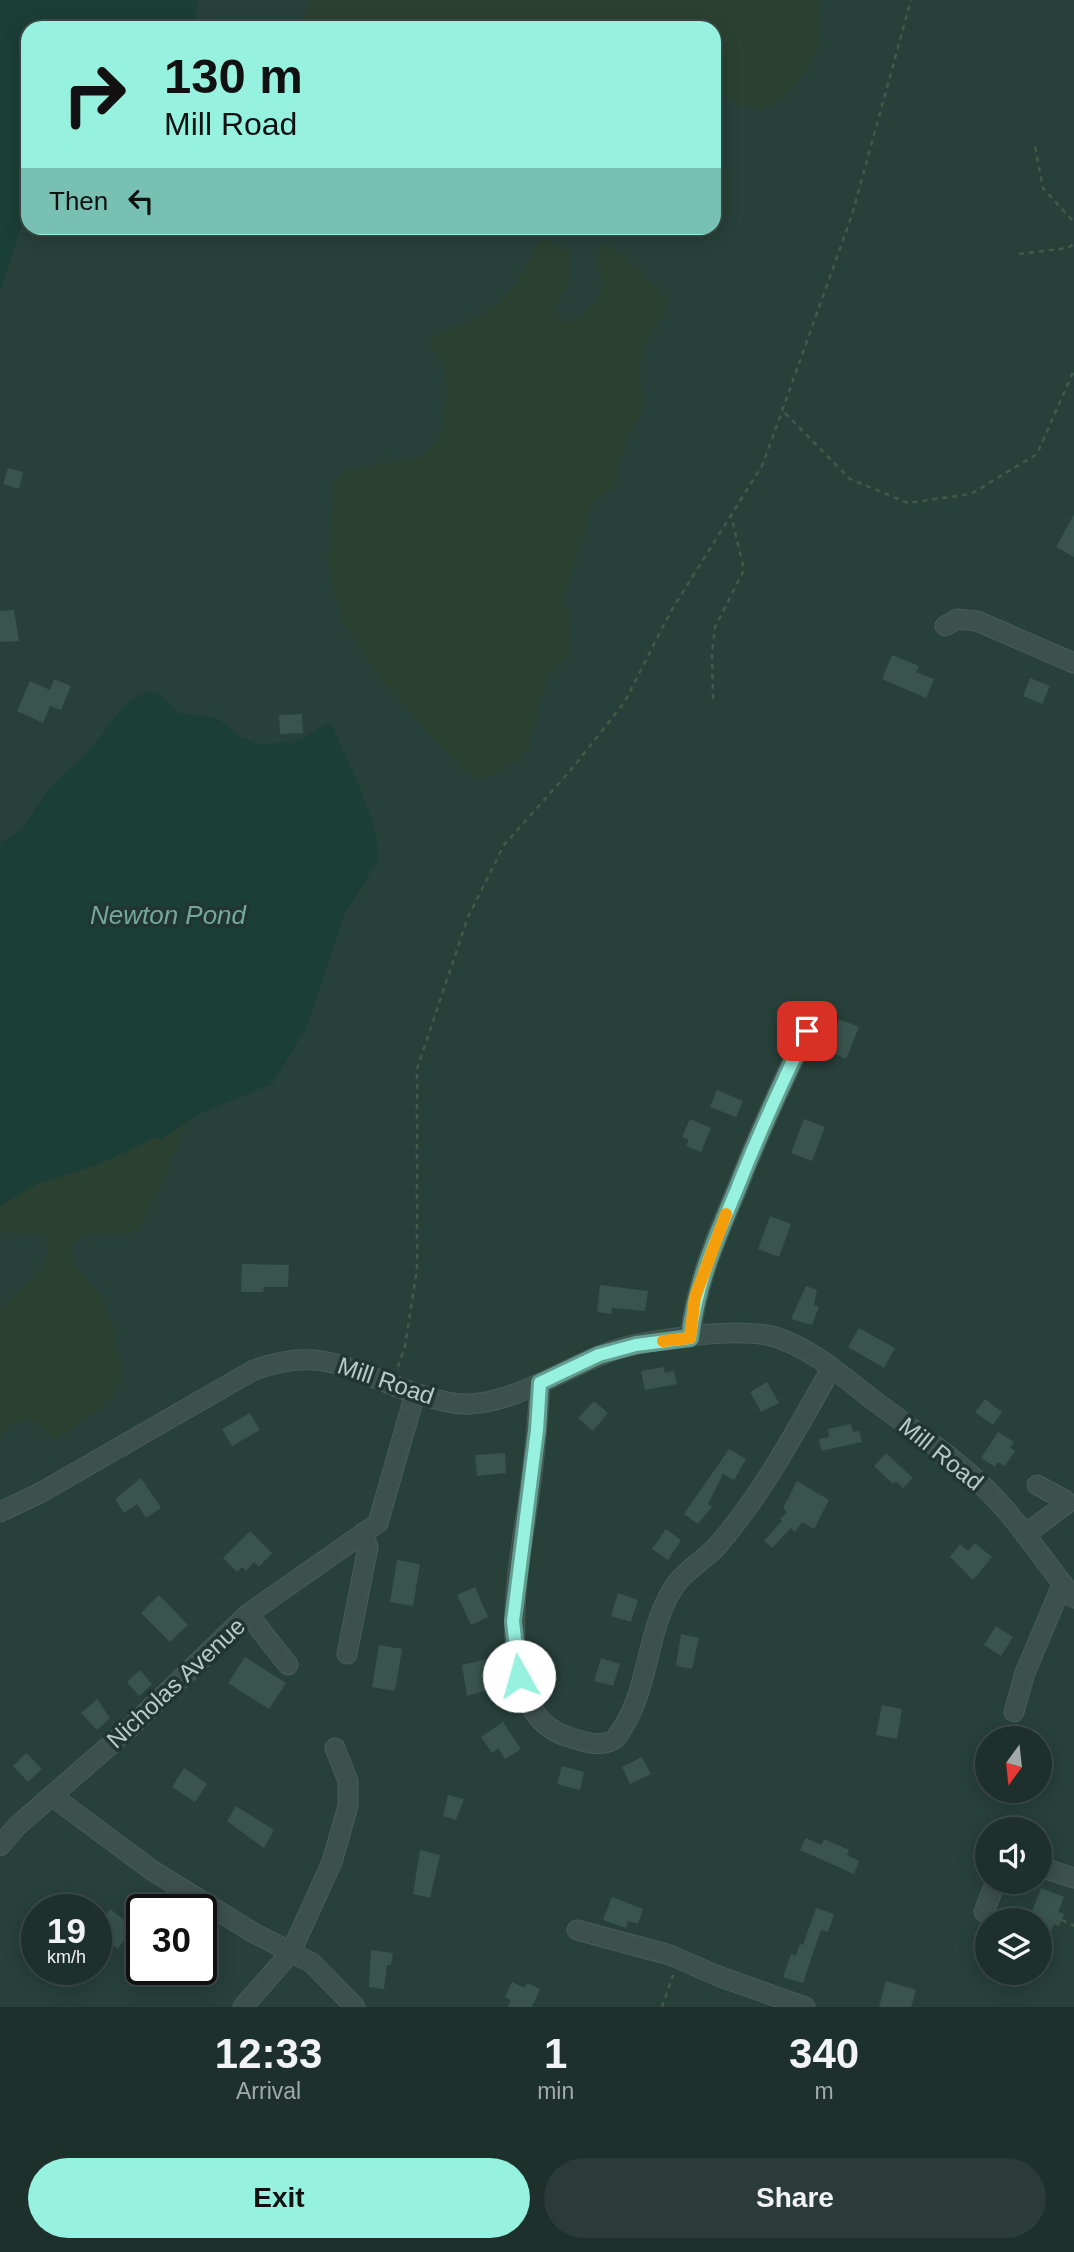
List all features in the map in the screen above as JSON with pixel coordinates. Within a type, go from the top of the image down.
[{"type":"street","points":[[945,626],[957,619],[977,621],[1074,663]]},
{"type":"street","points":[[690,1338],[695,1297],[706,1264],[762,1126],[807,1031]]},
{"type":"street","name":"Mill Road","points":[[0,1512],[50,1487],[252,1371],[280,1360],[330,1361],[415,1394],[467,1405],[491,1401],[540,1383],[599,1355],[636,1345],[750,1334],[774,1337],[831,1369],[953,1459],[995,1498],[1026,1534],[1068,1591]]},
{"type":"street","points":[[540,1383],[537,1430],[513,1621],[519,1676],[528,1701],[545,1723],[565,1736],[601,1744],[615,1739],[639,1699],[660,1620],[672,1590],[717,1546],[747,1506],[788,1444],[831,1369]]},
{"type":"street","name":"Nicholas Avenue","points":[[0,1846],[17,1826],[132,1726],[248,1614],[378,1522],[415,1394]]},
{"type":"street","points":[[1026,1534],[1066,1504],[1065,1500],[1037,1485]]},
{"type":"street","points":[[347,1654],[368,1547],[363,1533]]},
{"type":"street","points":[[1014,1712],[1026,1673],[1068,1591]]},
{"type":"street","points":[[248,1614],[288,1665]]},
{"type":"street","points":[[243,2007],[292,1952],[320,1892],[348,1806],[348,1781],[335,1748]]},
{"type":"street","points":[[52,1796],[153,1871],[323,1972],[355,2007]]},
{"type":"street","points":[[1052,1871],[1074,1878]]},
{"type":"street","points":[[577,1930],[679,1959],[804,2007]]},
{"type":"path","points":[[391,1386],[405,1346],[417,1269],[417,1069],[468,917],[504,845],[570,771],[624,702],[671,611],[763,464],[784,412],[852,215],[911,0]]},
{"type":"path","points":[[1035,147],[1042,188],[1074,219]]},
{"type":"path","points":[[1019,254],[1068,248],[1074,244]]},
{"type":"path","points":[[784,412],[850,478],[908,503],[971,494],[1037,454],[1074,370]]},
{"type":"path","points":[[713,699],[712,653],[715,626],[744,569],[731,514]]},
{"type":"path","points":[[1062,1920],[1074,1926]]},
{"type":"path","points":[[662,2007],[679,1959]]},
{"type":"shaded area","points":[[310,0],[818,0],[821,28],[815,53],[801,77],[782,98],[760,111],[729,100],[721,94],[721,21],[302,21]]},
{"type":"shaded area","points":[[546,239],[570,251],[570,281],[558,305],[557,314],[564,322],[584,314],[598,297],[601,283],[599,249],[606,246],[630,258],[669,301],[642,356],[640,385],[645,407],[624,447],[613,487],[591,504],[586,535],[578,550],[564,599],[572,624],[569,656],[547,679],[529,748],[500,774],[478,779],[460,767],[381,680],[342,620],[328,565],[334,481],[347,470],[420,457],[440,439],[448,390],[441,363],[430,348],[433,336],[481,314],[502,299],[519,279],[533,253]]},
{"type":"shaded area","points":[[188,1121],[157,1195],[139,1228],[121,1234],[88,1235],[71,1245],[78,1271],[106,1303],[121,1365],[117,1391],[92,1415],[55,1439],[36,1423],[24,1421],[12,1425],[0,1440],[0,1307],[43,1265],[48,1245],[45,1235],[0,1231],[0,1206],[37,1184],[99,1164],[154,1138],[162,1139]]},
{"type":"water","points":[[0,0],[199,0],[194,21],[21,21],[21,227],[0,291]]},
{"type":"water","name":"Newton Pond","points":[[150,692],[161,694],[178,713],[217,718],[240,737],[262,745],[300,740],[326,724],[332,725],[369,814],[378,849],[377,862],[344,915],[307,1027],[272,1084],[198,1114],[162,1139],[154,1138],[99,1164],[37,1184],[0,1206],[0,843],[24,826],[51,787],[87,753],[116,715],[139,696]]},
{"type":"building","points":[[8,468],[23,472],[19,489],[3,484]]},
{"type":"building","points":[[1074,514],[1074,557],[1056,547]]},
{"type":"building","points":[[14,610],[19,641],[0,642],[0,611]]},
{"type":"building","points":[[892,655],[919,666],[916,672],[934,679],[926,698],[882,679]]},
{"type":"building","points":[[1030,678],[1050,686],[1042,704],[1023,696]]},
{"type":"building","points":[[54,679],[71,686],[61,710],[50,706],[43,723],[17,711],[30,681],[50,690]]},
{"type":"building","points":[[302,714],[303,733],[280,734],[279,715]]},
{"type":"building","points":[[839,1019],[859,1027],[846,1059],[826,1050]]},
{"type":"building","points":[[717,1090],[743,1101],[736,1117],[710,1107]]},
{"type":"building","points":[[690,1119],[711,1128],[701,1152],[686,1146],[689,1140],[682,1137]]},
{"type":"building","points":[[804,1119],[825,1127],[812,1161],[791,1153]]},
{"type":"building","points":[[770,1216],[791,1224],[779,1257],[758,1249]]},
{"type":"building","points":[[242,1264],[289,1265],[288,1287],[264,1287],[263,1292],[241,1292]]},
{"type":"building","points":[[600,1285],[648,1291],[645,1311],[612,1308],[611,1314],[597,1312]]},
{"type":"building","points":[[806,1286],[817,1290],[814,1305],[819,1307],[812,1325],[791,1319]]},
{"type":"building","points":[[859,1328],[895,1348],[884,1368],[848,1347]]},
{"type":"building","points":[[664,1367],[665,1373],[674,1371],[677,1384],[645,1390],[641,1371]]},
{"type":"building","points":[[767,1382],[779,1403],[761,1412],[750,1392]]},
{"type":"building","points":[[985,1399],[1002,1412],[993,1425],[975,1412]]},
{"type":"building","points":[[594,1401],[608,1413],[593,1431],[578,1418]]},
{"type":"building","points":[[250,1413],[260,1430],[232,1446],[222,1429]]},
{"type":"building","points":[[851,1424],[853,1432],[859,1431],[862,1442],[821,1451],[819,1439],[829,1437],[828,1429]]},
{"type":"building","points":[[998,1432],[1014,1442],[1010,1448],[1015,1451],[1005,1466],[998,1462],[995,1467],[981,1458]]},
{"type":"building","points":[[729,1449],[746,1459],[734,1480],[723,1474],[708,1504],[712,1507],[698,1524],[684,1514]]},
{"type":"building","points":[[505,1453],[506,1473],[477,1476],[475,1455]]},
{"type":"building","points":[[886,1453],[913,1478],[903,1488],[896,1481],[893,1484],[874,1466]]},
{"type":"building","points":[[141,1478],[161,1508],[146,1518],[137,1504],[124,1513],[115,1499]]},
{"type":"building","points":[[797,1481],[829,1500],[814,1529],[802,1522],[795,1532],[791,1528],[772,1548],[764,1541],[787,1512],[783,1508]]},
{"type":"building","points":[[666,1529],[681,1540],[668,1560],[652,1549]]},
{"type":"building","points":[[250,1531],[272,1553],[259,1567],[254,1562],[246,1571],[242,1567],[237,1572],[223,1558]]},
{"type":"building","points":[[975,1543],[992,1557],[973,1580],[950,1557],[960,1544],[968,1551]]},
{"type":"building","points":[[397,1560],[420,1564],[413,1606],[390,1602]]},
{"type":"building","points":[[475,1587],[488,1617],[471,1625],[457,1595]]},
{"type":"building","points":[[618,1593],[638,1600],[631,1622],[611,1616]]},
{"type":"building","points":[[159,1595],[188,1625],[170,1642],[141,1613]]},
{"type":"building","points":[[996,1626],[1013,1637],[1001,1656],[984,1645]]},
{"type":"building","points":[[681,1634],[699,1638],[692,1669],[676,1666]]},
{"type":"building","points":[[379,1645],[402,1649],[395,1691],[372,1687]]},
{"type":"building","points":[[245,1657],[286,1683],[269,1709],[228,1683]]},
{"type":"building","points":[[601,1658],[620,1664],[613,1686],[594,1681]]},
{"type":"building","points":[[487,1659],[495,1688],[467,1696],[462,1665]]},
{"type":"building","points":[[140,1670],[152,1684],[139,1696],[127,1682]]},
{"type":"building","points":[[97,1699],[110,1718],[97,1730],[81,1713]]},
{"type":"building","points":[[882,1705],[902,1709],[897,1739],[876,1735]]},
{"type":"building","points":[[503,1722],[521,1749],[505,1759],[498,1748],[492,1753],[481,1737]]},
{"type":"building","points":[[26,1753],[42,1769],[28,1782],[13,1766]]},
{"type":"building","points":[[642,1757],[651,1774],[630,1784],[622,1767]]},
{"type":"building","points":[[562,1766],[584,1772],[580,1790],[557,1784]]},
{"type":"building","points":[[184,1768],[207,1784],[195,1802],[172,1787]]},
{"type":"building","points":[[448,1795],[464,1799],[456,1820],[443,1816]]},
{"type":"building","points":[[236,1806],[274,1830],[264,1848],[227,1821]]},
{"type":"building","points":[[806,1838],[821,1845],[824,1839],[849,1850],[847,1855],[859,1861],[854,1874],[800,1850]]},
{"type":"building","points":[[420,1850],[440,1855],[430,1898],[413,1894]]},
{"type":"building","points":[[1052,1892],[1064,1897],[1058,1912],[1064,1914],[1059,1926],[1054,1924],[1052,1929],[1052,1908],[1034,1908],[1039,1894]]},
{"type":"building","points":[[612,1897],[643,1909],[638,1924],[628,1921],[626,1928],[603,1920]]},
{"type":"building","points":[[816,1908],[834,1914],[828,1932],[821,1930],[803,1983],[783,1977],[791,1954],[796,1956],[800,1944],[803,1945]]},
{"type":"building","points":[[112,1911],[126,1922],[126,1937],[118,1949],[112,1944]]},
{"type":"building","points":[[371,1950],[393,1953],[391,1965],[387,1965],[384,1989],[369,1987]]},
{"type":"building","points":[[886,1981],[916,1990],[911,2007],[879,2007]]},
{"type":"building","points":[[512,1982],[525,1988],[527,1983],[540,1989],[532,2007],[508,2007],[511,2000],[505,1997]]},
{"type":"slow traffic","points":[[663,1341],[690,1338],[695,1297],[726,1214]]},
{"type":"route","points":[[519,1676],[513,1621],[531,1484],[540,1383],[599,1355],[636,1345],[690,1338],[695,1297],[706,1264],[762,1126],[807,1031]]}]
